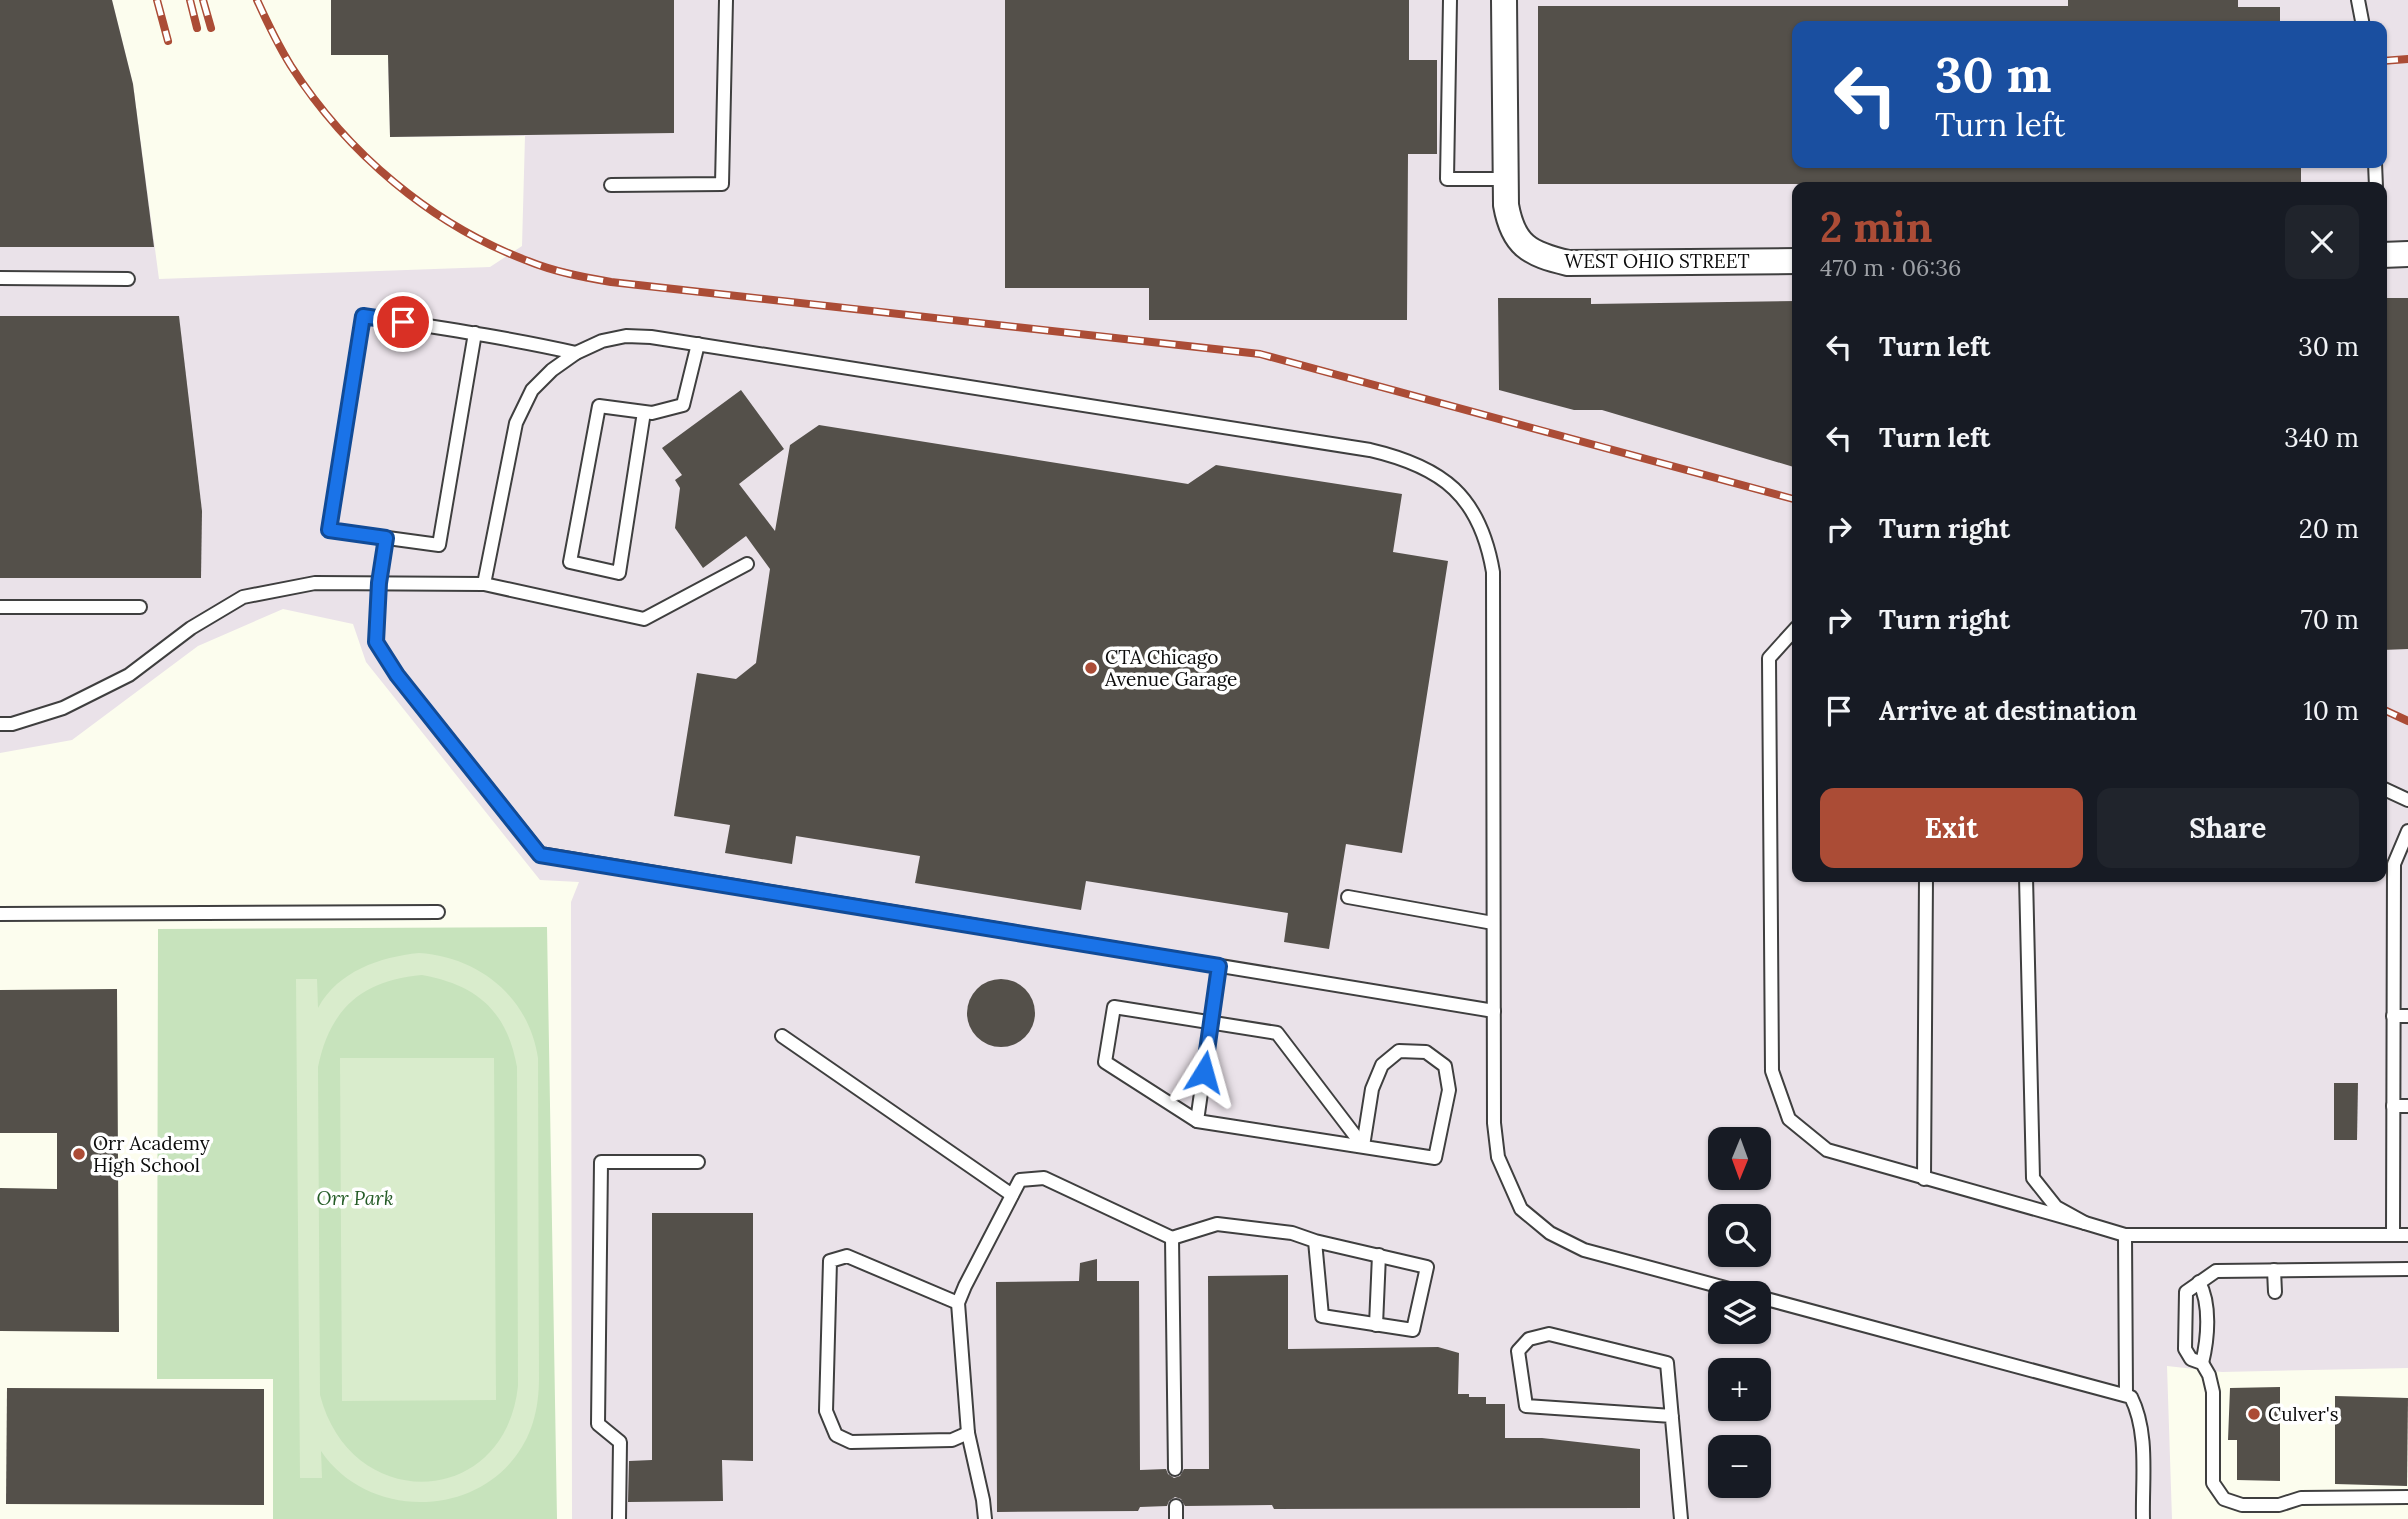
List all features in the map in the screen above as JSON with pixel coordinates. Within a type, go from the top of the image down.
[{"type":"street","points":[[1504,0],[1505,179]]},
{"type":"street","name":"WEST OHIO STREET","points":[[1505,179],[1510,226],[1521,243],[1544,258],[1568,263],[1792,261]]},
{"type":"street","points":[[2387,255],[2408,254]]},
{"type":"lane","points":[[611,185],[722,184],[726,0]]},
{"type":"lane","points":[[1450,0],[1447,179],[1505,179]]},
{"type":"lane","points":[[2358,0],[2362,21]]},
{"type":"lane","points":[[0,278],[128,279]]},
{"type":"lane","points":[[475,333],[439,545],[329,530],[363,316],[475,333],[576,353]]},
{"type":"lane","points":[[484,584],[516,423],[532,390],[552,370],[576,353],[602,341],[626,336],[698,344],[1370,450],[1404,458],[1433,473],[1459,492],[1478,518],[1488,542],[1493,572],[1494,1123],[1498,1157],[1521,1209],[1550,1233],[1584,1250],[1708,1283]]},
{"type":"lane","points":[[645,412],[619,573],[570,562],[599,406],[645,412],[652,413],[683,405],[698,344]]},
{"type":"lane","points":[[386,538],[379,583],[376,642],[397,675],[540,855],[1494,1012]]},
{"type":"lane","points":[[0,724],[12,724],[63,708],[129,675],[191,628],[243,597],[315,583],[484,584],[644,619],[747,564]]},
{"type":"lane","points":[[0,607],[140,607]]},
{"type":"lane","points":[[1792,633],[1769,658],[1772,1071],[1789,1119],[1827,1150],[2125,1235],[2408,1235]]},
{"type":"lane","points":[[2387,790],[2408,800]]},
{"type":"lane","points":[[2393,1235],[2394,864],[2408,831]]},
{"type":"lane","points":[[1924,1179],[1926,882]]},
{"type":"lane","points":[[2026,882],[2032,1178],[2056,1207],[2085,1223]]},
{"type":"lane","points":[[1348,897],[1493,923]]},
{"type":"lane","points":[[0,914],[438,912]]},
{"type":"lane","points":[[1196,1121],[1219,966]]},
{"type":"lane","points":[[1114,1007],[1277,1033],[1363,1146],[1372,1089],[1382,1065],[1399,1051],[1426,1052],[1445,1066],[1449,1090],[1435,1158],[1196,1121],[1105,1062],[1114,1007]]},
{"type":"lane","points":[[2393,1016],[2408,1016]]},
{"type":"lane","points":[[782,1036],[1012,1195]]},
{"type":"lane","points":[[2393,1106],[2408,1106]]},
{"type":"lane","points":[[619,1519],[620,1442],[598,1424],[601,1163],[698,1162]]},
{"type":"lane","points":[[985,1519],[968,1433],[958,1303],[1020,1181],[1044,1178],[1172,1238],[1217,1224],[1292,1233],[1315,1241],[1427,1266],[1413,1330],[1321,1316],[1315,1241]]},
{"type":"lane","points":[[2125,1235],[2126,1395]]},
{"type":"lane","points":[[1172,1238],[1175,1469]]},
{"type":"lane","points":[[1376,1325],[1379,1255]]},
{"type":"lane","points":[[958,1303],[847,1256],[830,1261],[826,1411],[836,1435],[851,1442],[952,1440],[968,1433]]},
{"type":"lane","points":[[2408,1269],[2216,1271],[2186,1292],[2185,1349],[2191,1359],[2202,1363],[2209,1376],[2213,1392],[2213,1483],[2224,1499],[2242,1505],[2279,1505],[2301,1498],[2408,1497]]},
{"type":"lane","points":[[2274,1270],[2275,1292]]},
{"type":"lane","points":[[2199,1282],[2206,1294],[2206,1347],[2202,1363]]},
{"type":"lane","points":[[1771,1300],[2132,1397],[2139,1414],[2143,1519]]},
{"type":"lane","points":[[1672,1416],[1526,1406],[1518,1351],[1529,1339],[1549,1335],[1667,1363],[1672,1416],[1681,1519]]},
{"type":"shaded area","points":[[0,0],[112,0],[133,84],[159,279],[490,267],[522,246],[525,136],[390,137],[388,55],[331,55],[331,0],[2408,0],[2408,1368],[2222,1372],[2167,1366],[2172,1519],[572,1519],[571,902],[579,882],[540,880],[366,662],[353,624],[283,609],[198,646],[72,740],[0,753]]},
{"type":"green space","name":"Orr Park","points":[[547,927],[557,1519],[273,1519],[273,1379],[157,1379],[158,929]]},
{"type":"green space","points":[[419,953],[441,956],[481,972],[498,984],[524,1016],[533,1036],[538,1058],[539,1378],[533,1423],[518,1453],[491,1481],[467,1493],[441,1500],[414,1502],[387,1498],[362,1488],[340,1472],[321,1451],[322,1478],[300,1478],[296,979],[317,979],[318,1008],[326,995],[348,975],[375,962]],"holes":[[[422,975],[474,994],[497,1016],[506,1030],[517,1067],[518,1386],[507,1427],[486,1456],[458,1475],[426,1482],[393,1477],[362,1462],[337,1434],[320,1395],[318,1067],[331,1028],[352,1001],[366,991],[401,978]]]},
{"type":"green space","points":[[340,1058],[494,1058],[496,1400],[342,1401]]},
{"type":"building","points":[[0,0],[112,0],[133,84],[154,247],[0,247]]},
{"type":"building","points":[[331,0],[674,0],[674,133],[390,137],[388,55],[331,55]]},
{"type":"building","points":[[1005,0],[1409,0],[1409,60],[1437,60],[1437,154],[1408,154],[1407,320],[1149,320],[1149,288],[1005,288]]},
{"type":"building","points":[[2068,0],[2238,0],[2238,7],[2280,7],[2280,21],[1792,21],[1792,168],[2301,168],[2301,182],[1538,184],[1538,6],[2068,6]]},
{"type":"building","points":[[1498,298],[1591,298],[1591,304],[1792,301],[1792,467],[1602,410],[1574,410],[1499,390]]},
{"type":"building","points":[[2387,298],[2408,298],[2408,649],[2387,650]]},
{"type":"building","points":[[0,316],[179,316],[202,511],[201,578],[0,578]]},
{"type":"building","name":"CTA Chicago Avenue Garage","points":[[741,390],[784,449],[739,484],[775,531],[790,445],[819,425],[1188,484],[1216,465],[1402,494],[1393,552],[1448,561],[1402,853],[1346,844],[1329,949],[1284,942],[1288,913],[1086,881],[1081,910],[915,883],[920,856],[796,836],[792,864],[725,853],[730,825],[674,816],[697,673],[736,679],[756,663],[770,569],[746,536],[703,568],[675,528],[680,488],[675,480],[682,475],[662,448]]},
{"type":"building","points":[[1001,979],[1014,981],[1025,989],[1033,1000],[1033,1026],[1025,1037],[1014,1045],[1001,1047],[988,1045],[977,1037],[969,1026],[967,1013],[969,1000],[977,989],[988,981]]},
{"type":"building","points":[[117,989],[119,1332],[0,1331],[0,1188],[57,1189],[57,1133],[0,1133],[0,990]]},
{"type":"building","points":[[2334,1083],[2358,1083],[2357,1140],[2334,1140]]},
{"type":"building","points":[[652,1213],[753,1213],[753,1461],[722,1460],[723,1501],[628,1502],[629,1461],[652,1460]]},
{"type":"building","points":[[1097,1259],[1097,1281],[1139,1281],[1140,1470],[1166,1469],[1174,1478],[1180,1476],[1184,1469],[1209,1469],[1208,1276],[1288,1275],[1288,1349],[1438,1347],[1459,1353],[1458,1394],[1486,1397],[1486,1404],[1505,1404],[1505,1438],[1542,1438],[1640,1449],[1640,1508],[1274,1509],[1272,1505],[1185,1506],[1181,1499],[1175,1497],[1167,1506],[1140,1507],[1138,1511],[997,1512],[996,1282],[1079,1281],[1080,1263]]},
{"type":"building","name":"Culver's","points":[[2280,1387],[2280,1481],[2237,1480],[2237,1440],[2228,1440],[2230,1388]]},
{"type":"building","points":[[7,1388],[264,1389],[264,1505],[6,1504]]},
{"type":"building","points":[[2335,1396],[2408,1398],[2407,1486],[2335,1484]]},
{"type":"railway","points":[[157,0],[168,41]]},
{"type":"railway","points":[[190,0],[197,28]]},
{"type":"railway","points":[[203,0],[211,28]]},
{"type":"railway","points":[[257,0],[291,66],[313,98],[338,128],[394,183],[458,228],[493,246],[548,268],[611,282],[1260,354],[1792,499]]},
{"type":"railway","points":[[2387,61],[2408,59]]},
{"type":"railway","points":[[2387,711],[2408,721]]},
{"type":"place","name":"CTA Chicago Avenue Garage","points":[[1091,668]]},
{"type":"place","name":"Orr Academy High School","points":[[79,1154]]},
{"type":"place","name":"Culver's","points":[[2254,1414]]},
{"type":"route","points":[[403,322],[363,316],[329,530],[386,538],[379,583],[376,642],[397,675],[540,855],[1219,966],[1204,1072]]}]
